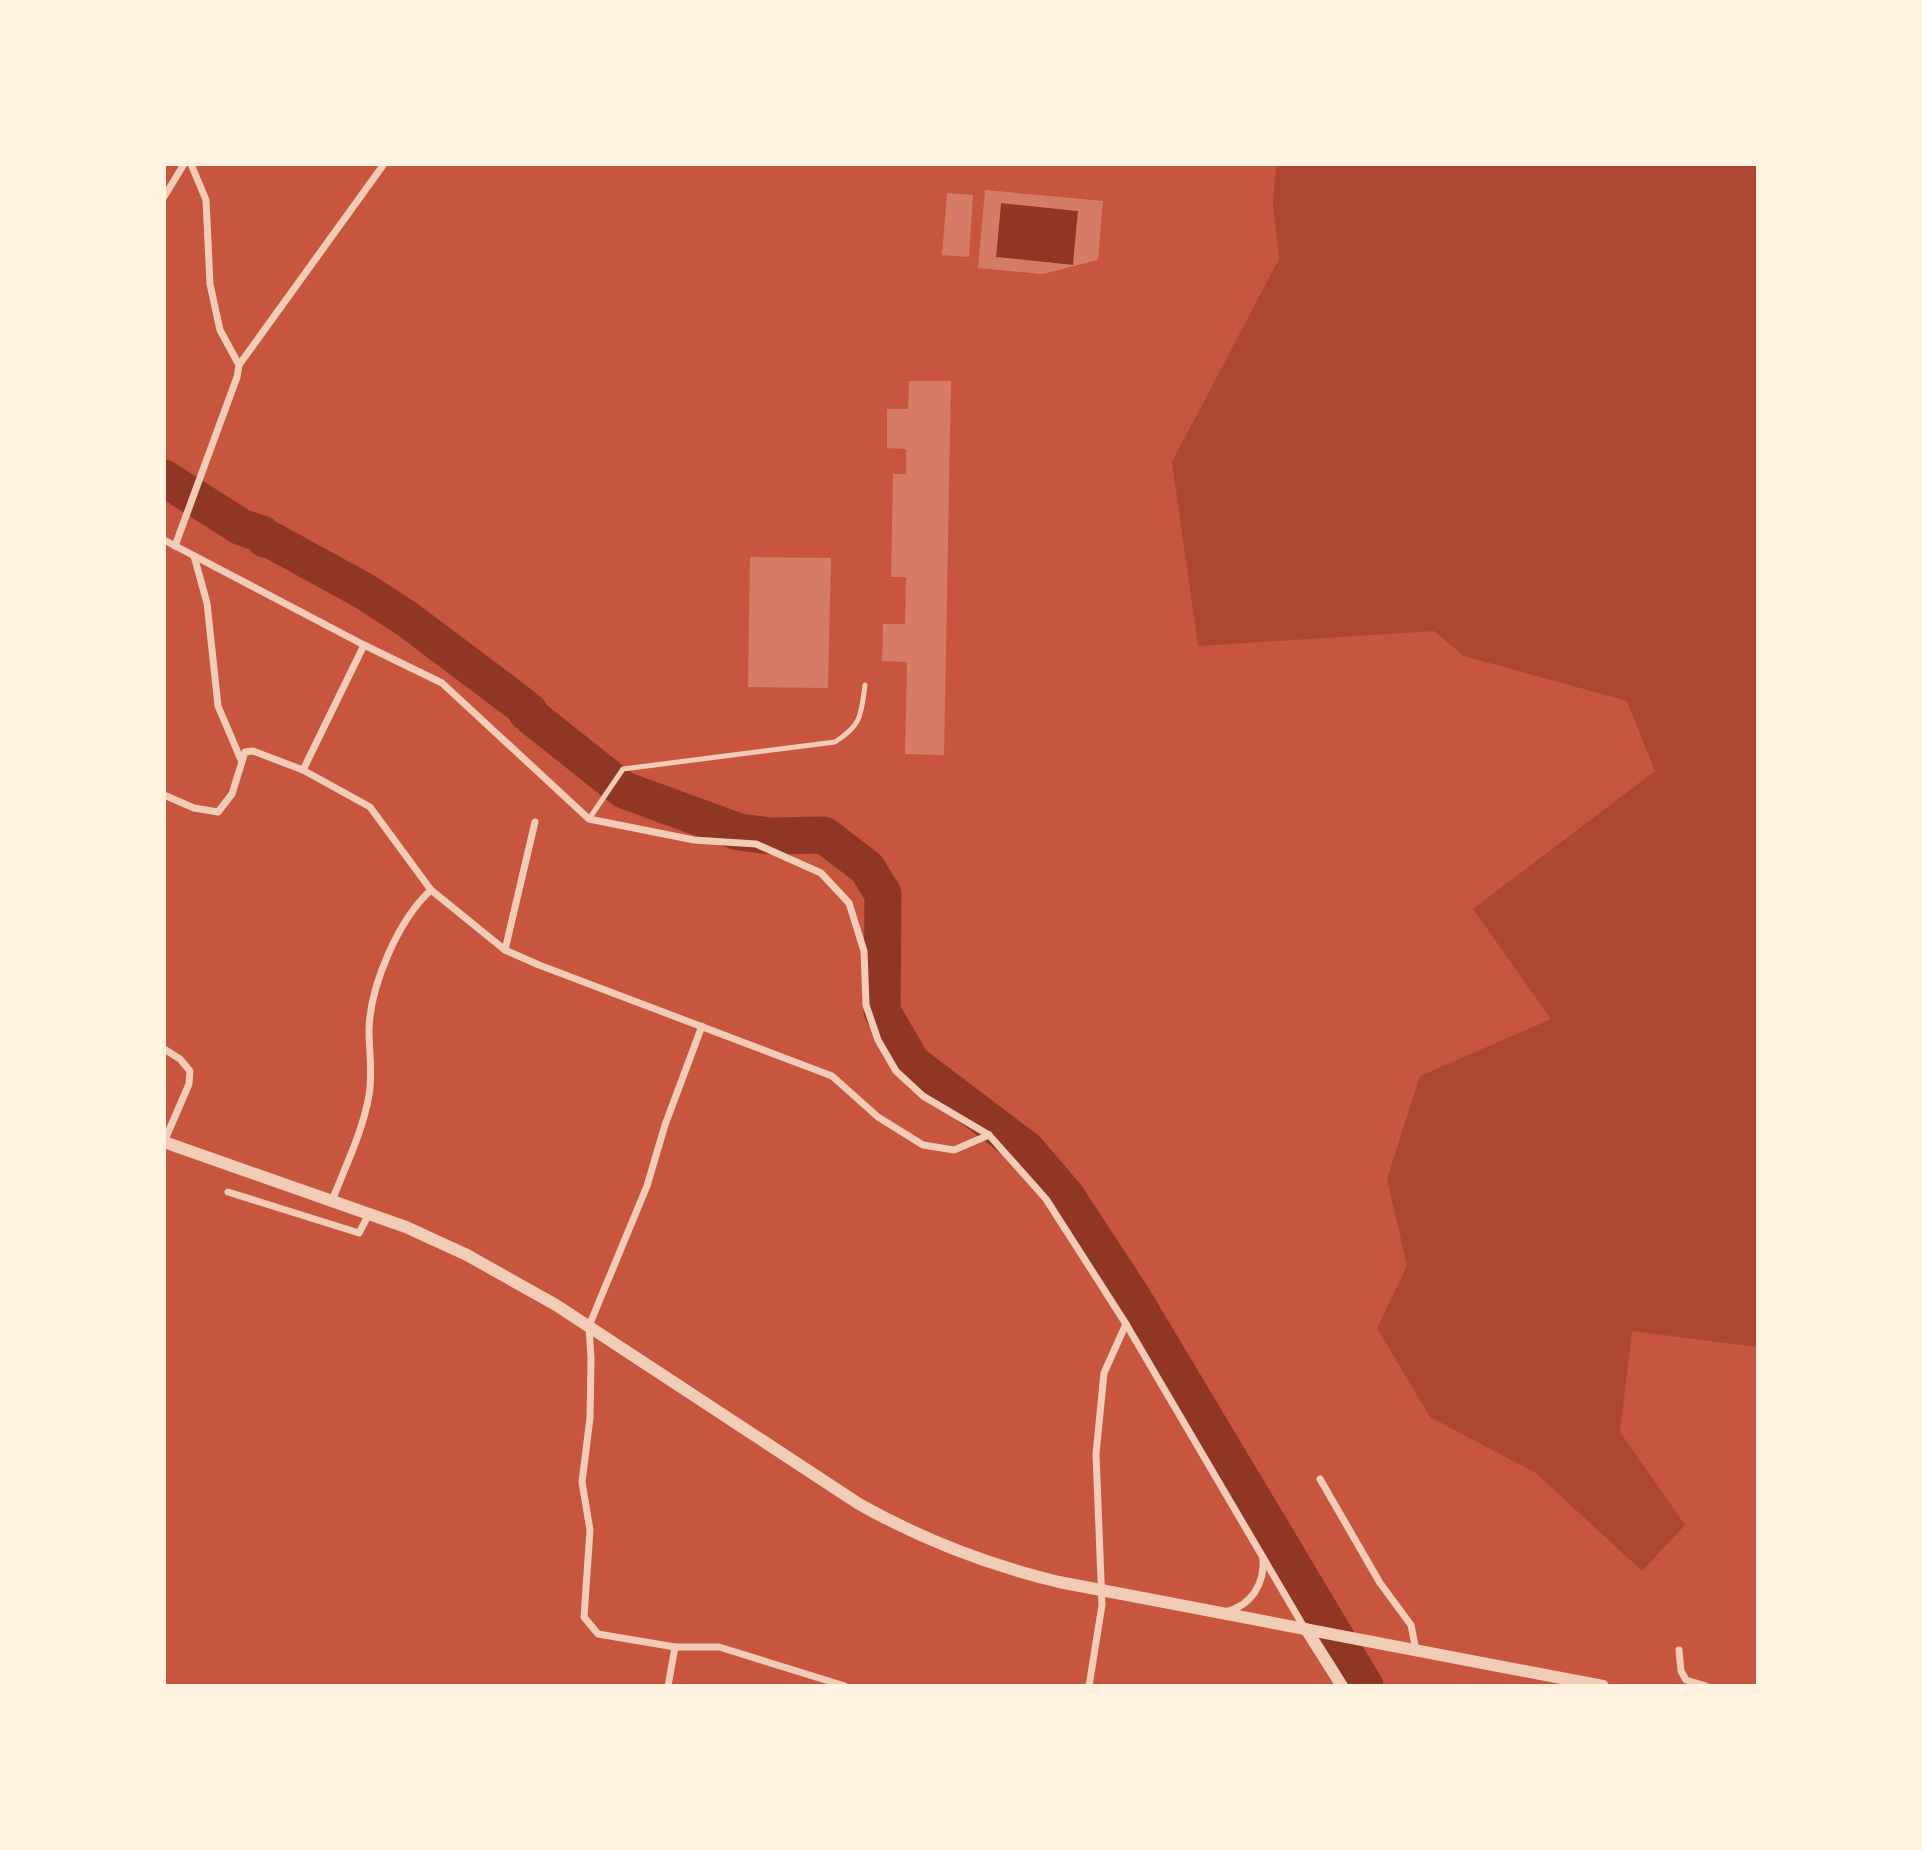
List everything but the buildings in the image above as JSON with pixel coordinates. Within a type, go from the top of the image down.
[{"type":"street","points":[[164,197],[184,164]]},
{"type":"street","points":[[191,164],[206,200],[210,284],[220,330],[239,365]]},
{"type":"street","points":[[175,546],[237,377],[239,365],[384,164]]},
{"type":"street","points":[[164,540],[442,683],[589,819],[694,840],[756,844],[821,873],[849,903],[864,951],[866,1005],[878,1041],[896,1071],[923,1096],[989,1135],[1046,1199],[1126,1324],[1263,1556],[1312,1631],[1341,1685]]},
{"type":"street","points":[[194,556],[206,603],[218,706],[241,760]]},
{"type":"street","points":[[303,770],[364,645]]},
{"type":"street","points":[[164,796],[194,808],[218,812],[232,794],[245,752],[254,751],[303,770],[370,807],[431,890],[505,950],[832,1076],[878,1117],[923,1145],[954,1150],[989,1135]]},
{"type":"street","points":[[505,950],[535,822]]},
{"type":"street","points":[[332,1201],[361,1128],[370,1094],[369,1030],[372,1000],[380,976],[408,918],[431,890]]},
{"type":"street","points":[[702,1026],[665,1125],[647,1185],[589,1326],[590,1418],[582,1482],[590,1530],[584,1617],[598,1634],[675,1647],[719,1647],[845,1685]]},
{"type":"street","points":[[164,1049],[180,1059],[190,1071],[179,1110],[164,1142],[406,1227],[467,1255],[589,1326],[859,1504],[936,1543],[986,1562],[1049,1580],[1416,1650],[1547,1680],[1603,1685]]},
{"type":"street","points":[[229,1192],[359,1233],[369,1214]]},
{"type":"street","points":[[1089,1685],[1102,1605],[1097,1440],[1104,1373],[1126,1324]]},
{"type":"street","points":[[1320,1479],[1380,1583],[1411,1625],[1416,1650]]},
{"type":"street","points":[[1221,1613],[1240,1606],[1254,1594],[1262,1576],[1263,1556]]},
{"type":"street","points":[[668,1685],[675,1647]]},
{"type":"street","points":[[1679,1650],[1681,1671],[1686,1680],[1706,1685]]},
{"type":"lane","points":[[589,819],[623,769],[835,741],[851,731],[861,718],[865,685]]},
{"type":"shaded area","points":[[1276,165],[1757,165],[1757,1347],[1632,1331],[1620,1432],[1685,1525],[1642,1571],[1536,1473],[1430,1417],[1377,1328],[1407,1266],[1387,1179],[1420,1076],[1551,1019],[1473,909],[1655,771],[1627,701],[1464,656],[1434,631],[1198,646],[1172,462],[1279,259],[1273,204]]},
{"type":"shaded area","points":[[1001,203],[1078,211],[1073,265],[996,257]]},
{"type":"waterway","points":[[164,478],[241,527],[262,534],[265,539],[364,591],[407,619],[524,707],[532,717],[624,790],[739,832],[771,836],[824,835],[867,868],[883,894],[882,1011],[912,1063],[1027,1150],[1067,1197],[1133,1298],[1365,1686]]}]
